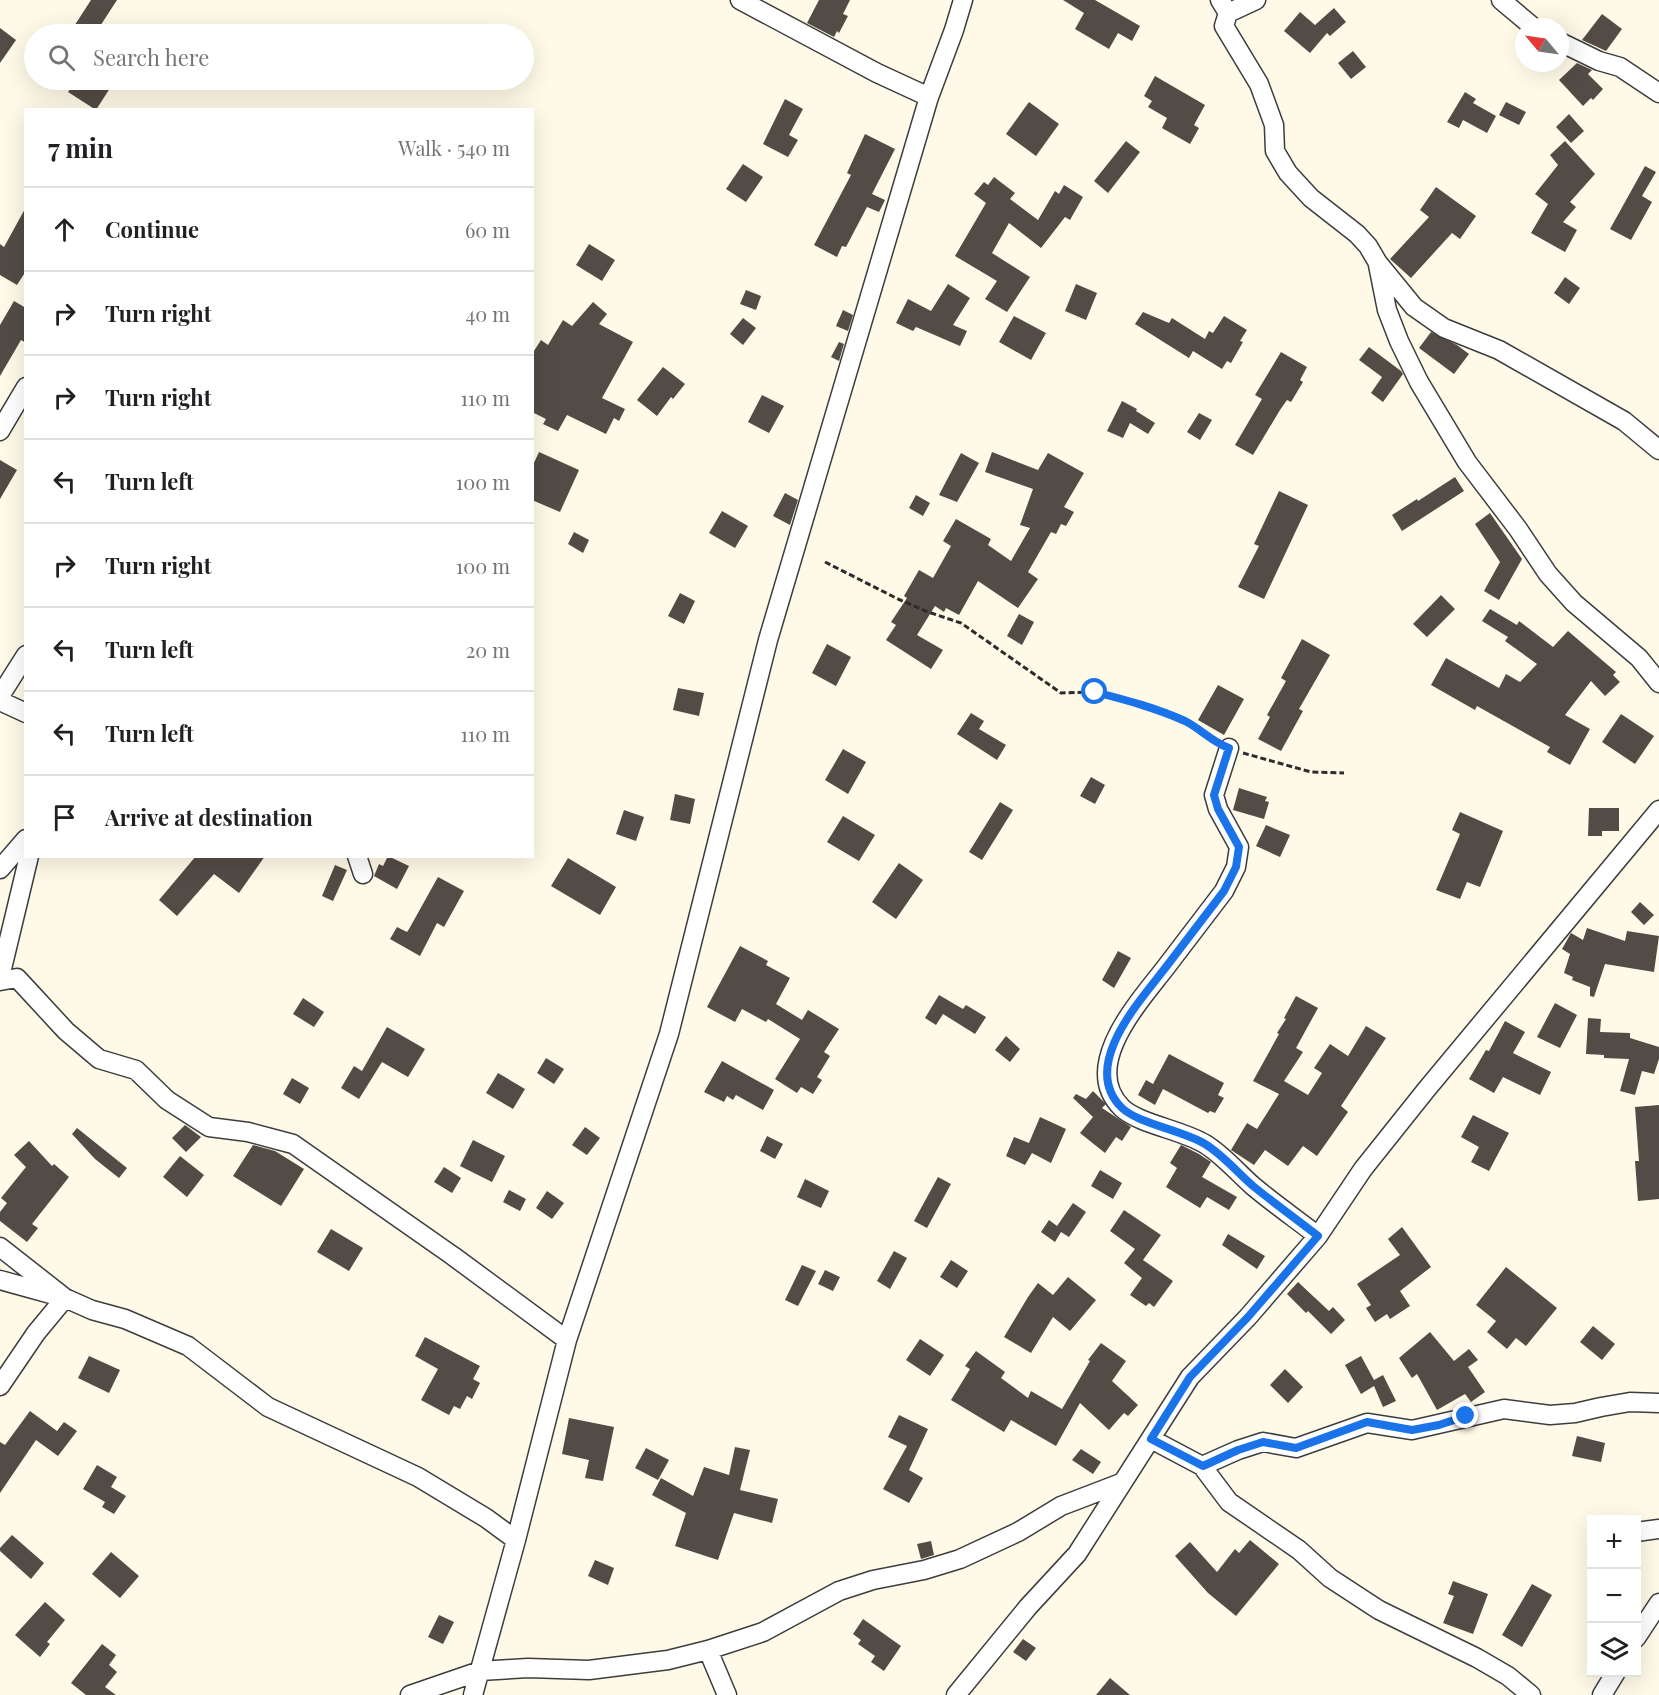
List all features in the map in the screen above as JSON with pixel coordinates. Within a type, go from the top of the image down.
[{"type":"street","points":[[740,0],[878,73],[929,97]]},
{"type":"street","points":[[473,1695],[516,1540],[567,1340],[669,1034],[768,640],[929,97],[963,0]]},
{"type":"street","points":[[1256,0],[1224,7],[1224,26],[1259,84],[1274,125],[1275,151],[1288,173],[1311,198],[1358,234],[1414,307],[1427,317],[1444,328],[1499,350],[1624,421],[1659,450]]},
{"type":"street","points":[[1501,0],[1522,18]]},
{"type":"street","points":[[1569,47],[1599,62],[1620,68],[1659,93]]},
{"type":"street","points":[[1378,263],[1387,310],[1399,341],[1419,382],[1467,462],[1518,529],[1548,574],[1574,603],[1639,658],[1659,683]]},
{"type":"street","points":[[0,431],[24,390]]},
{"type":"street","points":[[0,696],[24,658]]},
{"type":"street","points":[[0,701],[24,711]]},
{"type":"street","points":[[1229,748],[1214,795],[1218,809],[1239,847],[1236,867],[1224,891],[1125,1020],[1109,1059],[1107,1080],[1111,1096],[1124,1110],[1187,1134],[1207,1145],[1254,1186],[1318,1236]]},
{"type":"street","points":[[956,1695],[1028,1607],[1077,1554],[1190,1377],[1248,1317],[1318,1236],[1363,1169],[1398,1125],[1659,810]]},
{"type":"street","points":[[0,869],[24,841]]},
{"type":"street","points":[[29,858],[0,979],[17,978],[66,1031],[99,1059],[136,1070],[167,1100],[209,1127],[248,1132],[293,1144],[453,1256],[567,1340]]},
{"type":"street","points":[[0,1247],[66,1298]]},
{"type":"street","points":[[0,1280],[66,1298],[92,1310],[125,1319],[188,1346],[268,1407],[418,1477],[486,1518],[516,1540]]},
{"type":"street","points":[[0,1386],[36,1333],[66,1298]]},
{"type":"street","points":[[1203,1466],[1238,1450],[1263,1442],[1296,1448],[1367,1422],[1412,1430],[1504,1409],[1550,1415],[1575,1413],[1630,1402],[1659,1403]]},
{"type":"street","points":[[1151,1439],[1203,1466],[1229,1502],[1299,1550],[1330,1578],[1379,1610],[1477,1658],[1508,1676],[1531,1695]]},
{"type":"street","points":[[410,1695],[480,1671],[528,1668],[589,1670],[668,1660],[708,1650],[764,1632],[839,1591],[873,1580],[924,1570],[960,1559],[1018,1532],[1061,1506],[1121,1483]]},
{"type":"street","points":[[1641,1531],[1659,1529]]},
{"type":"street","points":[[1641,1630],[1659,1603]]},
{"type":"street","points":[[708,1650],[727,1695]]},
{"type":"street","points":[[1602,1695],[1613,1677]]},
{"type":"path","points":[[825,562],[908,603],[961,623],[1061,693],[1095,692],[1156,709],[1188,723],[1220,745],[1258,758],[1311,772],[1344,773]]},
{"type":"building","points":[[91,0],[117,0],[101,24],[75,24]]},
{"type":"building","points":[[819,0],[850,0],[843,14],[848,16],[839,33],[837,31],[834,37],[807,23]]},
{"type":"building","points":[[1063,0],[1095,0],[1140,26],[1132,41],[1118,33],[1109,49],[1075,29],[1084,13]]},
{"type":"building","points":[[1334,8],[1346,22],[1330,36],[1327,33],[1310,53],[1284,31],[1300,12],[1315,25]]},
{"type":"building","points":[[1602,14],[1622,29],[1606,51],[1582,40]]},
{"type":"building","points":[[0,28],[16,40],[0,63]]},
{"type":"building","points":[[1353,51],[1366,67],[1351,79],[1338,63]]},
{"type":"building","points":[[1577,63],[1592,70],[1588,74],[1603,89],[1593,100],[1591,98],[1583,106],[1559,80]]},
{"type":"building","points":[[1155,76],[1205,105],[1194,125],[1199,128],[1190,144],[1162,128],[1167,118],[1148,107],[1152,101],[1144,96]]},
{"type":"building","points":[[69,90],[109,90],[97,108],[93,108],[68,92]]},
{"type":"building","points":[[1465,92],[1476,99],[1473,103],[1496,116],[1487,133],[1463,120],[1459,128],[1447,122]]},
{"type":"building","points":[[785,99],[803,109],[789,135],[798,140],[788,157],[763,144]]},
{"type":"building","points":[[1029,102],[1059,124],[1036,156],[1006,134]]},
{"type":"building","points":[[1506,102],[1526,112],[1519,125],[1499,115]]},
{"type":"building","points":[[1569,114],[1584,131],[1571,143],[1556,127]]},
{"type":"building","points":[[865,134],[895,149],[872,194],[885,200],[879,212],[867,207],[846,247],[842,246],[837,257],[814,245],[851,175],[847,173]]},
{"type":"building","points":[[1126,141],[1140,152],[1108,193],[1094,181]]},
{"type":"building","points":[[1565,141],[1595,174],[1570,202],[1576,207],[1563,222],[1577,230],[1565,252],[1531,233],[1548,204],[1535,194],[1558,165],[1550,155]]},
{"type":"building","points":[[743,164],[763,177],[746,202],[726,189]]},
{"type":"building","points":[[1645,166],[1656,172],[1642,196],[1652,202],[1631,240],[1610,229]]},
{"type":"building","points":[[994,177],[1015,193],[1010,199],[1038,220],[1055,191],[1059,194],[1064,185],[1083,197],[1070,220],[1065,217],[1041,248],[1009,223],[992,253],[1030,277],[1007,312],[985,299],[997,281],[955,256],[986,203],[974,194],[984,182],[988,185]]},
{"type":"building","points":[[1436,187],[1476,216],[1460,239],[1452,233],[1411,278],[1390,259],[1429,217],[1420,210]]},
{"type":"building","points":[[24,211],[24,274],[17,285],[0,275],[0,244],[4,247]]},
{"type":"building","points":[[589,244],[615,260],[602,281],[576,265]]},
{"type":"building","points":[[1565,277],[1580,288],[1569,304],[1554,293]]},
{"type":"building","points":[[948,284],[970,298],[953,325],[967,331],[960,346],[916,327],[913,331],[896,323],[908,299],[931,311]]},
{"type":"building","points":[[1076,284],[1097,293],[1086,320],[1065,311]]},
{"type":"building","points":[[746,290],[761,296],[756,310],[740,304]]},
{"type":"building","points":[[14,301],[24,307],[24,342],[21,340],[0,376],[0,325]]},
{"type":"building","points":[[593,302],[607,314],[599,324],[633,342],[602,398],[625,409],[619,421],[614,418],[606,434],[567,415],[558,431],[543,424],[546,419],[534,413],[534,351],[541,340],[548,345],[563,320],[572,326]]},
{"type":"building","points":[[843,310],[853,315],[848,331],[836,326]]},
{"type":"building","points":[[1143,312],[1169,323],[1172,318],[1205,339],[1209,331],[1213,333],[1224,316],[1247,330],[1231,363],[1227,361],[1222,369],[1193,351],[1189,358],[1135,324]]},
{"type":"building","points":[[1014,316],[1046,333],[1031,360],[999,342]]},
{"type":"building","points":[[743,318],[756,328],[743,345],[730,334]]},
{"type":"building","points":[[1431,332],[1469,354],[1454,374],[1419,348]]},
{"type":"building","points":[[839,342],[844,344],[839,361],[831,357]]},
{"type":"building","points":[[1369,347],[1403,374],[1383,402],[1371,393],[1382,377],[1359,360]]},
{"type":"building","points":[[1281,352],[1307,367],[1300,380],[1303,382],[1291,402],[1287,400],[1280,410],[1253,455],[1235,445],[1262,399],[1255,395]]},
{"type":"building","points":[[663,367],[685,384],[673,399],[671,397],[657,416],[637,400]]},
{"type":"building","points":[[762,395],[784,406],[769,433],[748,422]]},
{"type":"building","points":[[1122,401],[1155,423],[1148,434],[1130,423],[1123,438],[1107,431]]},
{"type":"building","points":[[1199,413],[1212,420],[1200,440],[1187,432]]},
{"type":"building","points":[[539,452],[579,470],[560,512],[534,501],[534,463]]},
{"type":"building","points":[[992,452],[1038,470],[1048,453],[1084,473],[1064,507],[1074,512],[1066,526],[1061,524],[1056,534],[1051,532],[1028,572],[1038,579],[1018,608],[978,581],[959,615],[946,608],[944,612],[935,606],[917,635],[943,650],[931,669],[886,640],[896,625],[891,622],[907,598],[904,596],[919,570],[933,578],[951,546],[943,541],[956,519],[991,539],[988,545],[1011,561],[1030,528],[1020,525],[1033,489],[985,472]]},
{"type":"building","points":[[961,453],[979,463],[957,502],[939,495]]},
{"type":"building","points":[[0,460],[17,470],[0,499]]},
{"type":"building","points":[[1455,477],[1464,491],[1402,531],[1392,515]]},
{"type":"building","points":[[1279,491],[1308,505],[1264,599],[1238,587],[1259,546],[1254,544]]},
{"type":"building","points":[[785,493],[798,500],[790,525],[773,516]]},
{"type":"building","points":[[916,495],[930,503],[923,516],[909,508]]},
{"type":"building","points":[[722,511],[748,526],[735,548],[709,533]]},
{"type":"building","points":[[1490,513],[1522,559],[1499,600],[1484,591],[1500,562],[1475,524]]},
{"type":"building","points":[[574,532],[589,540],[583,553],[568,544]]},
{"type":"building","points":[[680,593],[695,601],[684,624],[668,616]]},
{"type":"building","points":[[1441,595],[1455,609],[1427,637],[1413,624]]},
{"type":"building","points":[[1490,609],[1517,625],[1519,621],[1553,647],[1568,631],[1616,672],[1613,675],[1620,682],[1605,696],[1591,681],[1565,715],[1590,729],[1570,765],[1547,752],[1550,747],[1477,706],[1475,710],[1431,685],[1446,658],[1499,688],[1506,674],[1520,682],[1537,664],[1505,641],[1508,637],[1482,621]]},
{"type":"building","points":[[1019,614],[1034,622],[1022,645],[1007,636]]},
{"type":"building","points":[[1302,639],[1330,655],[1299,709],[1303,711],[1281,751],[1258,739],[1270,717],[1267,715],[1286,681],[1281,678]]},
{"type":"building","points":[[827,644],[851,657],[836,686],[812,673]]},
{"type":"building","points":[[1218,685],[1244,699],[1224,735],[1198,720]]},
{"type":"building","points":[[678,688],[704,693],[699,716],[673,710]]},
{"type":"building","points":[[971,713],[984,721],[979,729],[1006,745],[997,760],[957,734]]},
{"type":"building","points":[[1621,714],[1654,736],[1635,764],[1602,742]]},
{"type":"building","points":[[843,749],[866,762],[848,794],[825,780]]},
{"type":"building","points":[[1091,777],[1105,785],[1095,804],[1080,796]]},
{"type":"building","points":[[1239,788],[1267,797],[1265,801],[1269,802],[1264,819],[1233,810]]},
{"type":"building","points":[[675,794],[695,799],[690,824],[670,820]]},
{"type":"building","points":[[1000,802],[1013,810],[982,860],[969,852]]},
{"type":"building","points":[[1589,808],[1619,808],[1619,831],[1602,831],[1602,836],[1588,836]]},
{"type":"building","points":[[624,810],[644,817],[636,841],[616,834]]},
{"type":"building","points":[[1460,812],[1503,831],[1480,887],[1467,882],[1460,899],[1436,890],[1460,834],[1452,830]]},
{"type":"building","points":[[843,816],[875,835],[859,861],[827,842]]},
{"type":"building","points":[[1266,825],[1290,835],[1280,857],[1256,846]]},
{"type":"building","points":[[194,858],[264,858],[239,893],[214,874],[177,916],[159,900]]},
{"type":"building","points":[[387,858],[392,858],[409,866],[397,889],[374,876],[379,864],[383,866]]},
{"type":"building","points":[[568,858],[616,887],[600,915],[551,886]]},
{"type":"building","points":[[899,863],[923,880],[896,919],[872,902]]},
{"type":"building","points":[[335,865],[347,870],[333,901],[322,896]]},
{"type":"building","points":[[438,877],[464,891],[444,927],[437,923],[420,956],[390,939],[397,927],[407,932]]},
{"type":"building","points":[[1640,902],[1654,915],[1644,925],[1631,912]]},
{"type":"building","points":[[1587,928],[1625,941],[1627,931],[1659,936],[1654,972],[1605,964],[1594,997],[1590,996],[1590,987],[1572,980],[1573,977],[1564,973],[1570,954],[1562,949],[1571,933],[1583,940]]},
{"type":"building","points":[[740,946],[768,961],[766,965],[790,978],[776,1004],[802,1020],[808,1010],[839,1029],[824,1052],[830,1056],[817,1077],[822,1080],[813,1094],[801,1087],[797,1093],[775,1079],[800,1039],[768,1019],[766,1022],[742,1009],[735,1022],[707,1007]]},
{"type":"building","points":[[1118,951],[1131,958],[1114,988],[1102,980]]},
{"type":"building","points":[[939,995],[963,1009],[966,1005],[986,1017],[975,1034],[943,1014],[936,1025],[925,1018]]},
{"type":"building","points":[[1296,996],[1318,1008],[1296,1048],[1303,1052],[1284,1081],[1308,1095],[1322,1073],[1314,1068],[1330,1044],[1348,1056],[1366,1026],[1386,1038],[1341,1106],[1348,1112],[1317,1156],[1303,1146],[1288,1166],[1265,1150],[1254,1165],[1231,1150],[1247,1123],[1257,1129],[1279,1094],[1253,1081],[1279,1034],[1277,1033]]},
{"type":"building","points":[[303,998],[324,1012],[314,1027],[293,1014]]},
{"type":"building","points":[[1555,1003],[1577,1015],[1560,1048],[1537,1037]]},
{"type":"building","points":[[1588,1018],[1601,1019],[1600,1032],[1630,1033],[1630,1038],[1659,1047],[1659,1059],[1654,1074],[1642,1071],[1635,1095],[1620,1091],[1629,1059],[1604,1058],[1604,1055],[1586,1054]]},
{"type":"building","points":[[1505,1021],[1525,1032],[1513,1053],[1551,1072],[1540,1095],[1503,1077],[1494,1093],[1469,1079],[1486,1050],[1489,1051]]},
{"type":"building","points":[[387,1027],[425,1049],[408,1077],[382,1062],[359,1099],[341,1088],[354,1066],[362,1071]]},
{"type":"building","points":[[1006,1036],[1020,1049],[1010,1062],[995,1050]]},
{"type":"building","points":[[1169,1054],[1224,1083],[1218,1095],[1224,1098],[1215,1113],[1210,1111],[1208,1113],[1163,1089],[1155,1105],[1138,1095],[1146,1080],[1153,1084]]},
{"type":"building","points":[[546,1058],[564,1069],[554,1084],[537,1073]]},
{"type":"building","points":[[722,1061],[774,1090],[763,1110],[736,1095],[733,1100],[727,1096],[724,1102],[704,1092]]},
{"type":"building","points":[[498,1073],[525,1089],[513,1109],[486,1093]]},
{"type":"building","points":[[292,1078],[309,1088],[300,1104],[283,1094]]},
{"type":"building","points":[[1093,1091],[1106,1104],[1102,1108],[1131,1127],[1122,1141],[1116,1137],[1105,1153],[1080,1133],[1093,1117],[1073,1098],[1076,1094],[1086,1099]]},
{"type":"building","points":[[1659,1105],[1659,1199],[1638,1201],[1635,1161],[1639,1161],[1635,1107]]},
{"type":"building","points":[[1473,1115],[1509,1133],[1489,1171],[1471,1162],[1479,1147],[1461,1137]]},
{"type":"building","points":[[1040,1117],[1066,1129],[1051,1163],[1032,1153],[1025,1165],[1006,1156],[1014,1137],[1029,1143]]},
{"type":"building","points":[[185,1125],[201,1137],[186,1152],[172,1138]]},
{"type":"building","points":[[585,1127],[600,1138],[587,1155],[572,1145]]},
{"type":"building","points":[[77,1128],[127,1168],[119,1178],[95,1159],[72,1134]]},
{"type":"building","points":[[767,1136],[783,1144],[775,1159],[760,1151]]},
{"type":"building","points":[[473,1140],[505,1156],[492,1182],[460,1166]]},
{"type":"building","points":[[29,1141],[52,1166],[54,1164],[69,1177],[32,1224],[38,1228],[27,1242],[0,1221],[0,1212],[7,1203],[1,1198],[26,1167],[14,1155]]},
{"type":"building","points":[[253,1145],[275,1151],[304,1169],[281,1206],[233,1176]]},
{"type":"building","points":[[1181,1145],[1211,1162],[1202,1177],[1237,1197],[1229,1210],[1207,1197],[1200,1208],[1166,1187],[1177,1168],[1170,1163]]},
{"type":"building","points":[[180,1156],[204,1175],[187,1197],[163,1177]]},
{"type":"building","points":[[444,1167],[461,1178],[452,1193],[434,1182]]},
{"type":"building","points":[[1100,1170],[1122,1183],[1113,1199],[1091,1186]]},
{"type":"building","points":[[938,1177],[951,1184],[927,1228],[914,1221]]},
{"type":"building","points":[[805,1179],[829,1191],[821,1208],[797,1197]]},
{"type":"building","points":[[509,1190],[526,1199],[520,1211],[503,1202]]},
{"type":"building","points":[[547,1191],[564,1203],[552,1219],[536,1208]]},
{"type":"building","points":[[1073,1203],[1086,1212],[1069,1237],[1061,1232],[1055,1242],[1041,1232],[1049,1220],[1057,1226]]},
{"type":"building","points":[[1124,1210],[1161,1235],[1143,1260],[1173,1281],[1154,1307],[1149,1303],[1146,1306],[1130,1295],[1142,1278],[1124,1263],[1135,1249],[1110,1231]]},
{"type":"building","points":[[1402,1227],[1431,1267],[1400,1291],[1410,1306],[1390,1319],[1387,1314],[1375,1322],[1366,1308],[1371,1305],[1357,1284],[1400,1255],[1388,1239]]},
{"type":"building","points":[[331,1229],[363,1248],[349,1271],[317,1252]]},
{"type":"building","points":[[1228,1234],[1265,1256],[1257,1269],[1222,1245]]},
{"type":"building","points":[[894,1251],[907,1258],[890,1289],[877,1281]]},
{"type":"building","points":[[951,1260],[968,1271],[957,1288],[940,1277]]},
{"type":"building","points":[[802,1265],[816,1271],[798,1306],[785,1300]]},
{"type":"building","points":[[1506,1267],[1557,1308],[1526,1346],[1516,1338],[1507,1349],[1487,1332],[1496,1321],[1476,1305]]},
{"type":"building","points":[[825,1270],[840,1277],[833,1291],[818,1284]]},
{"type":"building","points":[[1068,1277],[1096,1300],[1070,1331],[1053,1317],[1031,1353],[1004,1337],[1038,1283],[1053,1295]]},
{"type":"building","points":[[1298,1282],[1329,1311],[1333,1307],[1345,1320],[1331,1334],[1287,1294]]},
{"type":"building","points":[[1593,1326],[1615,1344],[1602,1360],[1580,1342]]},
{"type":"building","points":[[1430,1332],[1454,1361],[1469,1349],[1478,1360],[1468,1367],[1485,1392],[1471,1402],[1465,1394],[1437,1410],[1417,1374],[1412,1378],[1399,1358]]},
{"type":"building","points":[[425,1337],[480,1366],[473,1379],[480,1383],[472,1399],[467,1396],[460,1409],[454,1406],[449,1415],[421,1400],[438,1369],[415,1356]]},
{"type":"building","points":[[920,1339],[944,1355],[930,1376],[906,1360]]},
{"type":"building","points":[[1101,1343],[1126,1361],[1112,1381],[1138,1405],[1128,1416],[1124,1413],[1109,1430],[1080,1403],[1056,1446],[1011,1420],[1004,1432],[951,1400],[970,1369],[965,1366],[976,1351],[1005,1372],[1001,1378],[1028,1398],[1031,1391],[1062,1409],[1090,1361],[1088,1360]]},
{"type":"building","points":[[89,1356],[120,1370],[109,1393],[78,1378]]},
{"type":"building","points":[[1361,1356],[1374,1380],[1383,1375],[1396,1401],[1383,1407],[1374,1386],[1361,1394],[1345,1365]]},
{"type":"building","points":[[1285,1369],[1303,1387],[1288,1403],[1270,1385]]},
{"type":"building","points":[[30,1411],[57,1431],[64,1422],[77,1431],[58,1456],[36,1440],[0,1493],[0,1442],[5,1445]]},
{"type":"building","points":[[899,1415],[928,1429],[909,1470],[923,1478],[909,1503],[883,1489],[907,1446],[888,1437]]},
{"type":"building","points":[[569,1418],[614,1427],[603,1481],[585,1478],[589,1460],[562,1454]]},
{"type":"building","points":[[1577,1436],[1605,1443],[1601,1462],[1572,1456]]},
{"type":"building","points":[[735,1447],[750,1450],[740,1490],[778,1499],[772,1523],[734,1513],[718,1560],[675,1546],[686,1513],[652,1495],[661,1478],[693,1496],[704,1467],[729,1475]]},
{"type":"building","points":[[646,1448],[669,1460],[658,1480],[635,1468]]},
{"type":"building","points":[[1081,1449],[1101,1462],[1093,1474],[1072,1460]]},
{"type":"building","points":[[97,1465],[117,1477],[111,1487],[126,1496],[114,1514],[102,1507],[105,1502],[83,1489]]},
{"type":"building","points":[[12,1535],[44,1563],[31,1579],[0,1551]]},
{"type":"building","points":[[1250,1540],[1279,1564],[1236,1616],[1208,1593],[1175,1556],[1190,1542],[1217,1572],[1235,1549],[1239,1553]]},
{"type":"building","points":[[931,1541],[934,1555],[921,1559],[917,1544]]},
{"type":"building","points":[[111,1552],[139,1576],[120,1598],[92,1574]]},
{"type":"building","points":[[595,1560],[614,1568],[608,1585],[588,1576]]},
{"type":"building","points":[[1453,1581],[1488,1594],[1473,1634],[1443,1623],[1454,1596],[1448,1594]]},
{"type":"building","points":[[1532,1584],[1552,1595],[1522,1647],[1502,1635]]},
{"type":"building","points":[[45,1602],[65,1620],[47,1642],[50,1644],[40,1657],[15,1635]]},
{"type":"building","points":[[439,1615],[454,1622],[443,1644],[428,1637]]},
{"type":"building","points":[[863,1619],[901,1646],[884,1671],[871,1662],[875,1656],[858,1644],[861,1640],[853,1634]]},
{"type":"building","points":[[1023,1639],[1036,1648],[1026,1661],[1013,1652]]},
{"type":"building","points":[[102,1644],[116,1655],[109,1665],[117,1672],[105,1687],[116,1695],[86,1695],[71,1683]]},
{"type":"building","points":[[1110,1678],[1130,1695],[1096,1695]]},
{"type":"route","points":[[1095,692],[1156,709],[1188,723],[1220,745],[1229,748],[1214,795],[1218,809],[1239,847],[1236,867],[1224,891],[1125,1020],[1109,1059],[1107,1080],[1111,1096],[1124,1110],[1187,1134],[1207,1145],[1254,1186],[1318,1236],[1248,1317],[1190,1377],[1151,1439],[1203,1466],[1238,1450],[1263,1442],[1296,1448],[1367,1422],[1412,1430],[1439,1425],[1466,1416]]}]
